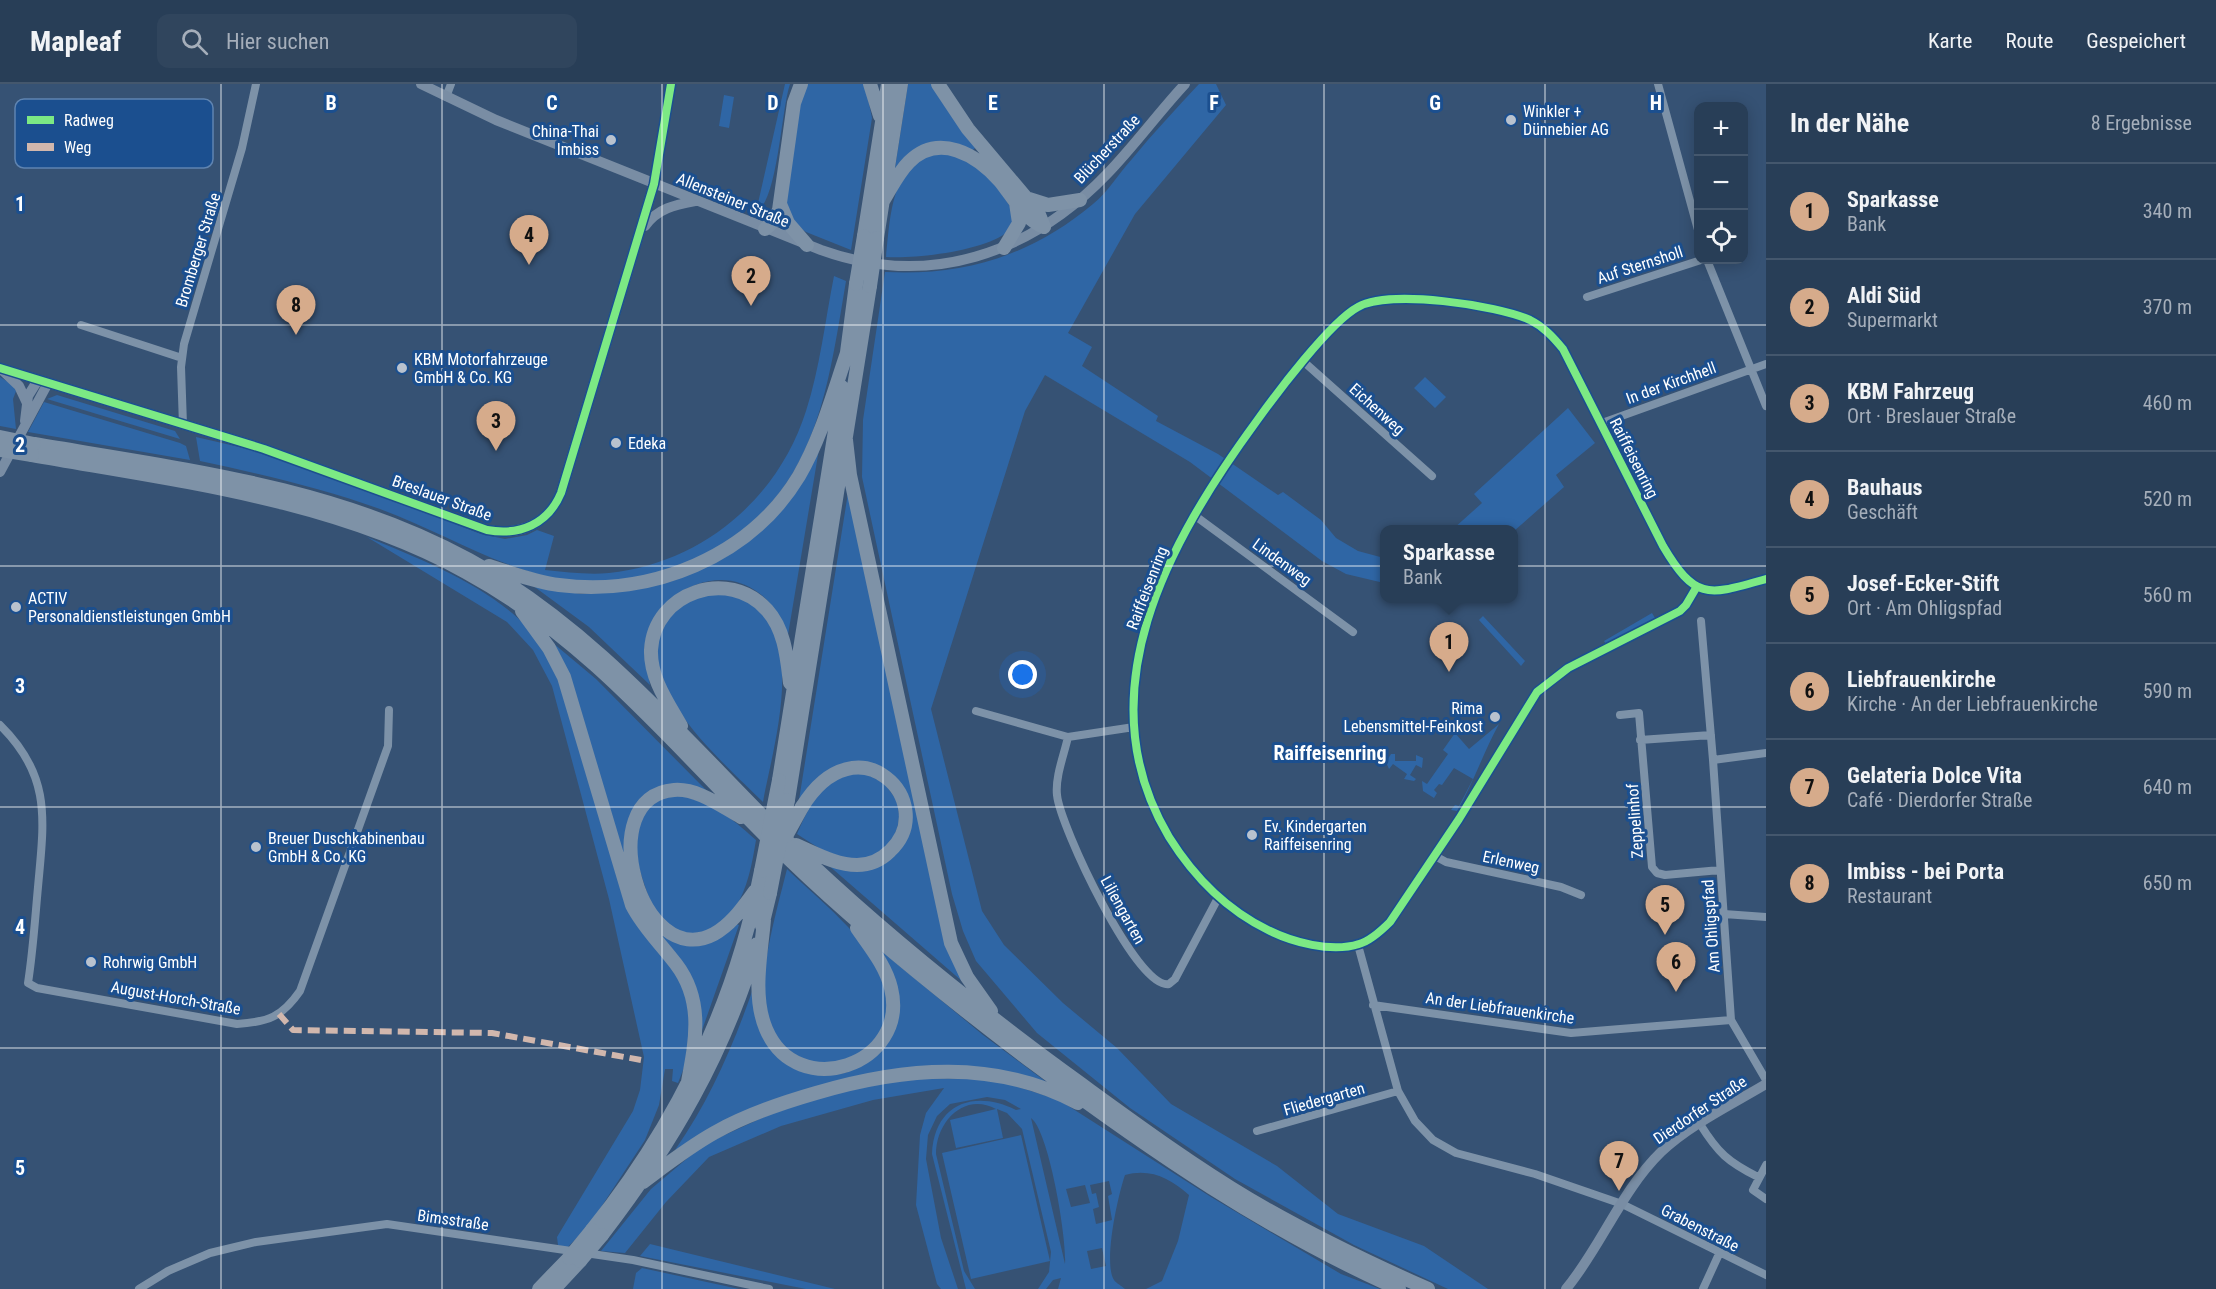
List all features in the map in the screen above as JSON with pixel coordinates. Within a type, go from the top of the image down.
[{"type":"highway","points":[[765,229],[794,84]]},
{"type":"highway","points":[[765,229],[774,221],[780,204],[794,103],[801,84]]},
{"type":"highway","points":[[870,84],[876,97],[881,124]]},
{"type":"highway","points":[[784,844],[788,800],[846,440],[881,124],[888,84]]},
{"type":"highway","points":[[870,237],[883,201],[901,84]]},
{"type":"highway","points":[[938,84],[968,129],[1022,200],[1032,221],[1044,226]]},
{"type":"highway","points":[[883,201],[911,160],[923,152],[940,148],[966,153],[982,163],[1022,200],[1048,205],[1080,200]]},
{"type":"highway","points":[[1004,248],[1019,223],[1022,200]]},
{"type":"highway","points":[[780,204],[788,223],[807,245]]},
{"type":"highway","points":[[846,911],[885,972],[892,989],[893,1007],[886,1032],[875,1048],[860,1061],[833,1069],[814,1068],[796,1062],[775,1045],[766,1029],[761,1012],[759,986],[764,890],[761,871],[779,780],[847,353],[863,285]]},
{"type":"highway","points":[[468,560],[542,582],[598,587],[654,580],[680,572],[711,558],[762,521],[793,484],[814,447],[847,353]]},
{"type":"highway","points":[[0,437],[33,450]]},
{"type":"highway","points":[[846,440],[852,484],[951,943],[967,977],[1004,1027]]},
{"type":"highway","points":[[0,450],[33,450],[297,494],[360,512],[424,538],[468,560],[517,589],[570,627],[624,676],[690,741],[784,844],[874,921],[1004,1027],[1228,1193]]},
{"type":"highway","points":[[213,481],[376,531],[464,571],[515,602],[564,637],[615,682],[753,823],[846,911],[941,992],[1117,1124]]},
{"type":"highway","points":[[690,741],[658,683],[651,651],[656,629],[667,612],[690,594],[708,589],[726,588],[742,593],[761,604],[774,620],[783,640],[792,696]]},
{"type":"highway","points":[[515,602],[549,648],[564,677],[632,905],[646,928],[685,976],[691,990],[697,1023],[687,1088]]},
{"type":"highway","points":[[597,1232],[687,1088],[708,1044],[764,890],[784,844],[802,807],[825,778],[840,770],[860,767],[882,774],[902,798],[906,819],[904,829],[894,848],[877,861],[866,864],[845,864],[784,844]]},
{"type":"highway","points":[[753,823],[696,794],[681,790],[667,791],[650,799],[638,812],[631,830],[630,848],[635,875],[645,904],[660,926],[677,937],[697,939],[715,933],[764,890]]},
{"type":"highway","points":[[554,1289],[597,1232],[643,1182],[684,1118],[709,1071],[735,1010],[764,920]]},
{"type":"highway","points":[[643,1182],[694,1145],[743,1118],[836,1087],[918,1071],[959,1071],[1021,1081],[1056,1093],[1117,1124],[1321,1251],[1400,1289]]},
{"type":"highway","points":[[1247,1204],[1428,1289]]},
{"type":"highway","points":[[539,1289],[575,1259]]},
{"type":"street","name":"Bromberger Straße","points":[[183,425],[182,358],[246,133],[256,84]]},
{"type":"street","name":"Allensteiner Straße","points":[[421,84],[446,97],[654,184],[765,229],[856,261],[904,266],[954,262],[1004,248],[1044,226]]},
{"type":"street","points":[[446,97],[451,84]]},
{"type":"street","name":"Breslauer Straße","points":[[0,369],[326,471],[487,530],[505,533],[524,530],[546,516],[561,493],[654,184],[671,84]]},
{"type":"street","name":"Blücherstraße","points":[[1044,226],[1080,200],[1113,168],[1185,84]]},
{"type":"street","points":[[1658,84],[1694,215]]},
{"type":"street","points":[[641,231],[660,211],[696,201]]},
{"type":"street","name":"Auf Sternsholl","points":[[1587,297],[1694,262]]},
{"type":"street","points":[[1709,264],[1749,369],[1766,406]]},
{"type":"street","name":"Raiffeisenring","points":[[1358,945],[1326,946],[1288,938],[1246,919],[1218,898],[1177,849],[1155,811],[1138,754],[1134,727],[1134,683],[1143,634],[1169,564],[1194,515],[1250,429],[1304,362],[1349,313],[1359,306],[1378,300],[1403,299],[1485,308],[1529,320],[1549,332],[1563,349],[1663,546],[1682,575],[1696,588],[1706,591],[1722,591],[1766,579]]},
{"type":"street","points":[[81,325],[182,358]]},
{"type":"street","name":"Eichenweg","points":[[1304,362],[1432,476]]},
{"type":"street","name":"In der Kirchhell","points":[[1602,423],[1766,364]]},
{"type":"street","points":[[0,369],[19,386],[27,403]]},
{"type":"street","points":[[24,424],[27,403],[43,382]]},
{"type":"street","points":[[0,472],[43,382]]},
{"type":"street","name":"Lindenweg","points":[[1194,515],[1353,632]]},
{"type":"street","points":[[1358,945],[1381,931],[1390,922],[1435,856],[1537,692],[1568,668],[1680,610],[1686,605],[1696,588]]},
{"type":"street","name":"Am Ohligspfad","points":[[1701,621],[1731,1020],[1766,1082]]},
{"type":"street","name":"August-Horch-Straße","points":[[0,725],[27,760],[43,803],[43,837],[28,983],[37,988],[237,1024],[262,1022],[279,1014],[290,1006],[300,991],[330,913],[388,746],[389,710]]},
{"type":"street","points":[[976,711],[1068,737],[1134,727]]},
{"type":"street","name":"Zeppelinhof","points":[[1620,714],[1639,713],[1652,867],[1657,873],[1665,874],[1720,870]]},
{"type":"street","points":[[1640,740],[1711,735]]},
{"type":"street","name":"Liliengarten","points":[[1068,737],[1057,784],[1059,805],[1079,856],[1116,929],[1140,964],[1160,983],[1169,984],[1175,979],[1218,898]]},
{"type":"street","points":[[1713,760],[1766,753]]},
{"type":"street","name":"Erlenweg","points":[[1435,856],[1446,862],[1562,887],[1581,895]]},
{"type":"street","points":[[1724,914],[1766,917]]},
{"type":"street","name":"Grabenstraße","points":[[1358,945],[1398,1091],[1407,1111],[1424,1132],[1456,1153],[1535,1174],[1622,1204],[1719,1254],[1766,1275]]},
{"type":"street","name":"An der Liebfrauenkirche","points":[[1373,1005],[1571,1034],[1731,1020]]},
{"type":"street","name":"Dierdorfer Straße","points":[[1570,1286],[1622,1204],[1662,1152],[1700,1124],[1766,1082]]},
{"type":"street","name":"Fliedergarten","points":[[1257,1131],[1398,1091]]},
{"type":"street","points":[[1700,1124],[1716,1150],[1724,1158],[1758,1177]]},
{"type":"street","points":[[1766,1165],[1753,1190],[1766,1199]]},
{"type":"street","name":"Bimsstraße","points":[[139,1289],[168,1271],[210,1253],[256,1242],[387,1224],[633,1260],[769,1289]]},
{"type":"street","points":[[1703,1289],[1719,1254]]},
{"type":"shaded area","points":[[785,84],[790,84],[774,174],[763,204],[756,212]]},
{"type":"shaded area","points":[[805,84],[865,84],[872,118],[851,250],[806,232],[792,222],[785,201],[796,105]]},
{"type":"shaded area","points":[[908,84],[934,84],[977,146],[972,151],[953,145],[895,168]]},
{"type":"shaded area","points":[[1199,84],[1216,84],[1226,105],[1135,214],[1068,333],[1092,347],[1082,366],[1158,416],[1156,421],[1218,454],[1278,495],[1283,492],[1321,520],[1336,538],[1358,551],[1380,557],[1380,582],[1346,574],[1322,561],[1190,462],[1045,375],[1025,411],[931,709],[982,911],[1004,945],[1063,1003],[1117,1048],[1171,1104],[1277,1166],[1338,1214],[1424,1246],[1488,1289],[1448,1289],[1354,1245],[1235,1179],[1130,1108],[1037,1033],[976,961],[963,931],[952,894],[862,477],[863,420],[885,272],[942,270],[969,266],[995,259],[1045,237],[1070,222],[1098,199]]},
{"type":"shaded area","points":[[724,95],[734,97],[729,128],[719,126]]},
{"type":"shaded area","points":[[953,153],[983,172],[997,187],[1016,217],[1011,227],[995,239],[965,249],[914,257],[886,257],[894,198],[906,172],[916,162],[929,155]]},
{"type":"shaded area","points":[[834,276],[846,281],[830,371],[819,412],[805,450],[786,484],[760,515],[725,542],[681,565],[651,575],[603,583],[556,579],[510,565],[358,501],[291,482],[200,461],[196,437],[248,449],[383,496],[481,534],[505,539],[527,535],[537,530],[554,536],[545,570],[601,574],[643,567],[675,556],[705,541],[732,521],[756,498],[776,472],[793,443],[811,395]]},
{"type":"shaded area","points":[[0,377],[13,385],[16,391],[13,399],[16,429],[0,426]]},
{"type":"shaded area","points":[[1425,377],[1446,397],[1435,408],[1414,388]]},
{"type":"shaded area","points":[[57,395],[175,431],[180,439],[47,399]]},
{"type":"shaded area","points":[[44,402],[180,443],[186,446],[190,460],[28,432]]},
{"type":"shaded area","points":[[1568,408],[1595,443],[1556,475],[1564,487],[1518,527],[1518,525],[1457,525],[1482,503],[1474,494]]},
{"type":"shaded area","points":[[819,449],[788,635],[768,602],[759,593],[743,584],[726,580],[708,581],[692,586],[676,595],[663,607],[653,622],[646,639],[645,650],[650,685],[589,627],[532,585],[581,594],[613,592],[672,581],[694,572],[727,556]]},
{"type":"shaded area","points":[[848,493],[963,982],[827,864],[867,868],[910,819],[870,763],[858,762],[838,766],[821,776],[799,800]]},
{"type":"shaded area","points":[[367,537],[452,575],[493,598],[531,631],[551,657],[636,924],[678,974],[691,1014],[685,1065],[678,1083],[672,1081],[673,1069],[665,1069],[659,1105],[645,1140],[590,1224],[567,1248],[558,1245],[557,1237],[633,1111],[640,1090],[644,1057],[609,899],[552,686],[533,650],[507,622]]},
{"type":"shaded area","points":[[701,594],[738,596],[761,611],[775,632],[781,659],[782,688],[774,750],[763,802],[725,765],[682,716],[666,690],[657,663],[657,638],[670,614]]},
{"type":"shaded area","points":[[1652,613],[1655,618],[1606,644],[1604,641]]},
{"type":"shaded area","points":[[1483,616],[1525,661],[1521,666],[1479,620]]},
{"type":"shaded area","points":[[547,638],[596,679],[708,792],[676,786],[628,823],[625,843],[660,932],[681,943],[690,944],[708,941],[736,924],[739,925],[701,1033],[699,1014],[647,926]]},
{"type":"shaded area","points":[[1499,724],[1473,779],[1454,768],[1442,785],[1439,784],[1434,790],[1437,793],[1434,798],[1423,791],[1422,781],[1427,784],[1448,754],[1443,750],[1455,733],[1469,749]]},
{"type":"shaded area","points":[[1391,754],[1395,754],[1395,761],[1416,761],[1416,755],[1423,758],[1422,768],[1416,765],[1410,775],[1416,779],[1414,781],[1404,779],[1407,774],[1393,764],[1389,769],[1386,762]]},
{"type":"shaded area","points":[[864,773],[887,787],[898,806],[897,829],[884,848],[864,859],[844,858],[822,850],[797,834],[809,809],[825,787],[842,775]]},
{"type":"shaded area","points":[[1470,786],[1457,811],[1451,810],[1455,805],[1459,806]]},
{"type":"shaded area","points":[[671,794],[696,800],[717,810],[756,840],[749,876],[739,902],[732,914],[714,928],[706,931],[681,932],[663,920],[651,901],[638,864],[635,836],[639,817],[651,805]]},
{"type":"shaded area","points":[[787,869],[855,934],[867,948],[883,977],[888,1006],[881,1030],[866,1049],[846,1060],[823,1063],[800,1057],[780,1040],[765,1012],[763,998],[766,962]]},
{"type":"shaded area","points":[[873,944],[983,1035],[1053,1087],[1035,1080],[857,1077],[675,1150],[688,1131],[720,1071],[754,986],[757,1014],[805,1071],[837,1074],[860,1066],[870,1057],[895,1021]]},
{"type":"shaded area","points":[[951,1076],[1003,1082],[1059,1100],[1211,1197],[1341,1274],[1380,1289],[1146,1289],[1162,1281],[1178,1241],[1189,1195],[1167,1179],[1151,1174],[1134,1173],[1125,1175],[1111,1245],[1111,1271],[1114,1280],[1125,1289],[1058,1289],[1061,1278],[1053,1280],[1046,1289],[1038,1289],[1049,1272],[1051,1252],[1022,1129],[1007,1113],[997,1109],[1003,1138],[956,1148],[950,1120],[996,1109],[973,1104],[963,1107],[947,1121],[937,1142],[936,1154],[964,1271],[975,1289],[966,1289],[932,1154],[934,1137],[940,1123],[959,1105],[985,1101],[1016,1110],[1021,1109],[1005,1100],[987,1097],[950,1104],[937,1116],[928,1135],[926,1159],[941,1238],[958,1289],[941,1289],[937,1284],[916,1205],[920,1135],[926,1113],[944,1088],[873,1100],[781,1126],[709,1157],[666,1202],[625,1253],[601,1251],[651,1189],[703,1145],[777,1111],[825,1095],[873,1084]],"holes":[[[1031,1118],[1038,1127],[1044,1143],[1056,1187],[1065,1264]],[[1109,1181],[1112,1194],[1108,1196],[1112,1220],[1096,1224],[1093,1209],[1099,1207],[1096,1193],[1092,1194],[1090,1185]],[[1085,1185],[1090,1203],[1071,1207],[1066,1189]],[[1102,1248],[1106,1266],[1091,1269],[1087,1251]]]},
{"type":"shaded area","points":[[1021,1135],[1050,1261],[971,1279],[942,1153]]},
{"type":"shaded area","points":[[650,1244],[835,1289],[806,1289],[640,1256]]},
{"type":"shaded area","points":[[642,1268],[739,1289],[633,1289],[636,1273]]},
{"type":"marked path","points":[[279,1014],[293,1030],[492,1033],[641,1060]]},
{"type":"cycle path","points":[[0,368],[264,449],[487,530],[511,531],[532,525],[549,513],[561,493],[654,184],[671,84]]},
{"type":"cycle path","points":[[1696,588],[1680,611],[1568,668],[1537,692],[1459,819],[1390,922],[1363,943],[1324,947],[1288,939],[1252,922],[1224,902],[1179,852],[1169,837],[1144,783],[1134,728],[1136,674],[1148,620],[1168,568],[1194,517],[1224,468],[1276,394],[1333,327],[1358,307],[1373,302],[1393,299],[1443,301],[1514,314],[1540,326],[1563,349],[1663,546],[1685,577],[1706,590],[1730,588],[1766,579]]},
{"type":"place","name":"Winkler + Dünnebier AG","points":[[1511,120]]},
{"type":"place","name":"China-Thai Imbiss","points":[[611,140]]},
{"type":"place","name":"Bauhaus","points":[[529,265]]},
{"type":"place","name":"Aldi Süd","points":[[751,306]]},
{"type":"place","name":"Imbiss - bei Porta","points":[[296,335]]},
{"type":"place","name":"KBM Motorfahrzeuge GmbH & Co. KG","points":[[402,368]]},
{"type":"place","name":"Edeka","points":[[616,443]]},
{"type":"place","name":"KBM Fahrzeug","points":[[496,451]]},
{"type":"place","name":"ACTIV Personaldienstleistungen GmbH","points":[[16,607]]},
{"type":"place","name":"Sparkasse","points":[[1449,672]]},
{"type":"place","name":"Rima Lebensmittel-Feinkost","points":[[1495,717]]},
{"type":"place","name":"Ev. Kindergarten Raiffeisenring","points":[[1252,835]]},
{"type":"place","name":"Breuer Duschkabinenbau GmbH & Co. KG","points":[[256,847]]},
{"type":"place","name":"Josef-Ecker-Stift","points":[[1665,935]]},
{"type":"place","name":"Rohrwig GmbH","points":[[91,962]]},
{"type":"place","name":"Liebfrauenkirche","points":[[1676,992]]},
{"type":"place","name":"Gelateria Dolce Vita","points":[[1619,1191]]},
{"type":"district","name":"Raiffeisenring","points":[[1330,753]]}]
